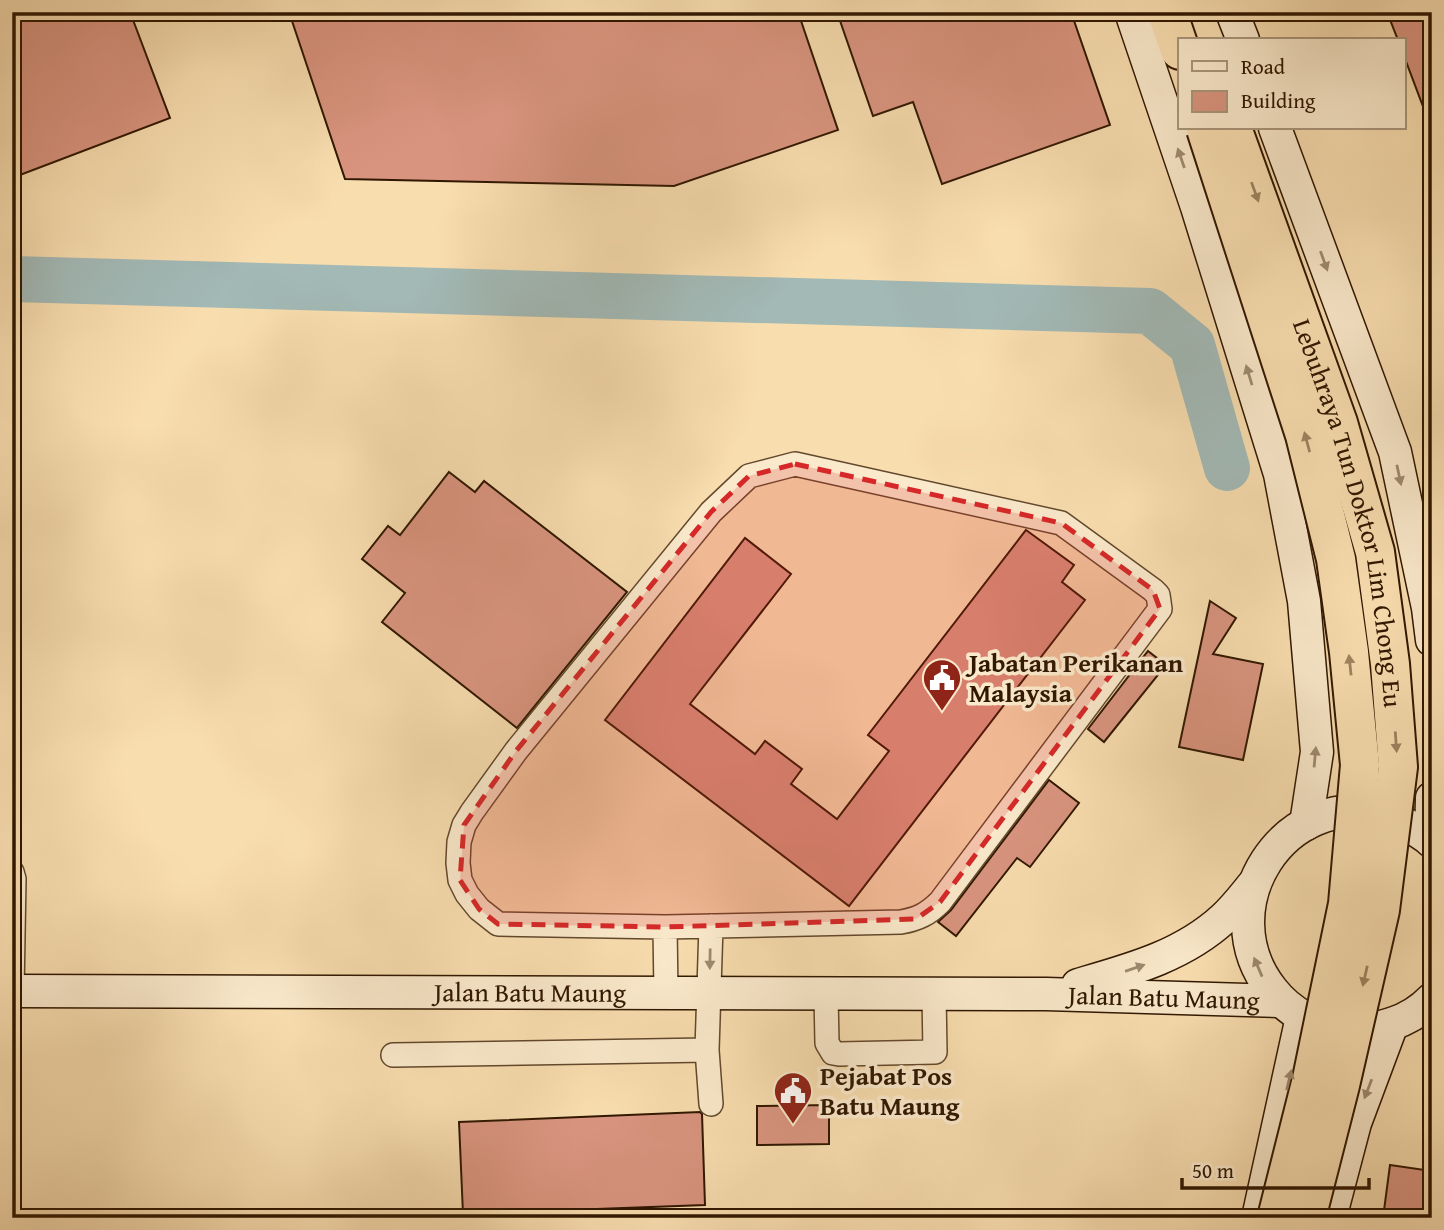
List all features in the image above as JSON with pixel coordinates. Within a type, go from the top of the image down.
[{"type":"highway","points":[[1167,12],[1178,45]]},
{"type":"highway","points":[[1190,12],[1199,38]]},
{"type":"highway","name":"Lebuhraya Tun Doktor Lim Chong Eu","points":[[1206,130],[1305,435],[1336,559],[1349,652],[1360,765],[1364,907]]},
{"type":"highway","name":"Lebuhraya Tun Doktor Lim Chong Eu","points":[[1233,130],[1338,422],[1374,552],[1390,664],[1398,766],[1364,907]]},
{"type":"highway","points":[[1276,1218],[1312,1079],[1364,907]]},
{"type":"highway","points":[[1306,1218],[1340,1085],[1364,907]]},
{"type":"main road","points":[[1131,12],[1197,206],[1280,474],[1304,601],[1317,752],[1306,824]]},
{"type":"main road","points":[[1232,12],[1242,38]]},
{"type":"main road","points":[[1276,130],[1395,452],[1428,608],[1432,640]]},
{"type":"main road","points":[[1296,560],[1329,595],[1366,597],[1396,569],[1407,510]]},
{"type":"main road","points":[[1431,841],[1432,798]]},
{"type":"main road","points":[[1258,1218],[1291,1009],[1261,975],[1249,945],[1247,912],[1253,885],[1265,860],[1283,840],[1306,824],[1331,815],[1358,811],[1385,815],[1410,825],[1431,841]]},
{"type":"main road","name":"Jalan Batu Maung","points":[[1046,994],[1138,968],[1181,948],[1226,916],[1253,885]]},
{"type":"main road","name":"Jalan Batu Maung","points":[[12,991],[1046,994],[1291,1009],[1331,1028],[1361,1030],[1392,1024],[1423,1008],[1432,999]]},
{"type":"main road","points":[[1330,1218],[1355,1123],[1392,1024]]},
{"type":"street","points":[[795,464],[1061,523],[1158,595],[1160,609],[1157,615],[929,913],[901,922],[665,926],[498,924],[479,909],[460,880],[459,842],[464,825],[472,812],[516,751],[711,512],[749,476],[795,464]]},
{"type":"street","points":[[12,872],[12,991]]},
{"type":"street","points":[[665,926],[666,993]]},
{"type":"street","points":[[710,926],[707,1050],[711,1104]]},
{"type":"street","points":[[826,995],[827,1043],[833,1053],[839,1054],[935,1052],[934,995]]},
{"type":"street","points":[[1392,1024],[1432,1021]]},
{"type":"street","points":[[393,1055],[707,1050]]},
{"type":"highlighted area","points":[[795,464],[1061,523],[1153,590],[1160,609],[940,902],[916,919],[665,927],[498,924],[479,909],[460,880],[464,825],[516,751],[711,512],[749,476]]},
{"type":"building","points":[[12,12],[130,12],[170,118],[12,178]]},
{"type":"building","points":[[289,12],[798,12],[838,130],[674,186],[345,179]]},
{"type":"building","points":[[837,12],[1071,12],[1110,125],[942,184],[913,102],[873,116]]},
{"type":"building","points":[[1387,12],[1432,12],[1432,125],[1406,61],[1406,38],[1397,38]]},
{"type":"building","points":[[449,472],[475,492],[484,481],[627,592],[517,728],[382,622],[405,593],[362,559],[388,526],[400,535]]},
{"type":"building","name":"Jabatan Perikanan Malaysia","points":[[1026,530],[1074,565],[1062,582],[1085,600],[849,906],[605,720],[745,538],[791,574],[690,704],[755,754],[765,741],[802,769],[791,784],[837,819],[889,751],[868,735]]},
{"type":"building","points":[[1210,601],[1236,618],[1213,654],[1263,664],[1243,760],[1179,747]]},
{"type":"building","points":[[1148,651],[1166,665],[1104,742],[1088,729]]},
{"type":"building","points":[[1049,780],[1079,803],[1030,867],[1017,858],[956,936],[938,922],[951,910]]},
{"type":"building","name":"Pejabat Pos Batu Maung","points":[[829,1105],[829,1144],[757,1145],[757,1106]]},
{"type":"building","points":[[700,1112],[705,1205],[463,1214],[459,1122]]},
{"type":"building","points":[[1390,1165],[1432,1171],[1432,1218],[1383,1218]]},
{"type":"waterway","points":[[12,279],[1150,311],[1192,345],[1227,468]]},
{"type":"place","name":"Jabatan Perikanan Malaysia","points":[[942,712]]},
{"type":"place","name":"Pejabat Pos Batu Maung","points":[[793,1125]]}]
